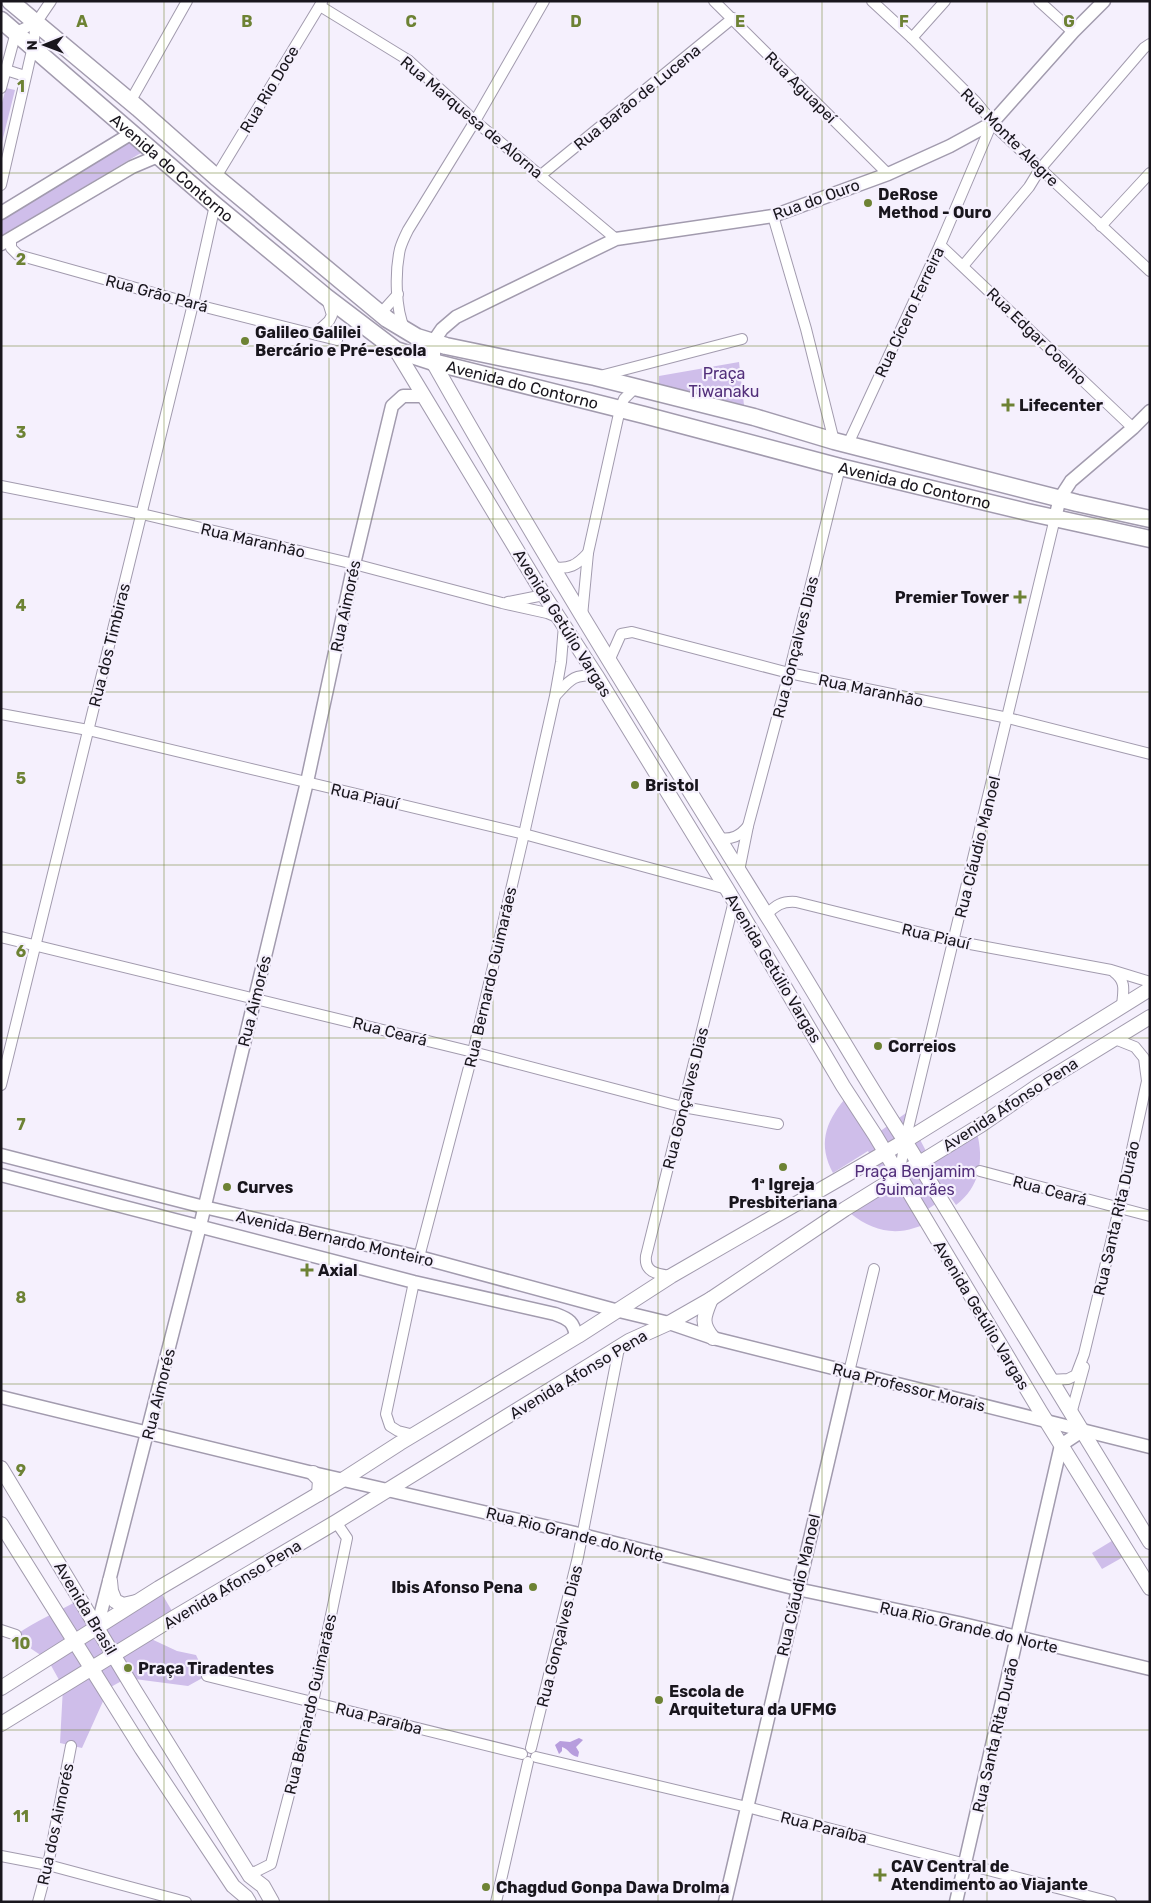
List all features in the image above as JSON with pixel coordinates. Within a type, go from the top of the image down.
[{"type":"main road","name":"Avenida do Contorno","points":[[10,1],[211,173],[405,331],[433,342],[636,387],[754,417],[841,443],[1150,519]]},
{"type":"main road","name":"Avenida do Contorno","points":[[1,20],[215,206],[325,296],[396,350],[433,362],[840,467],[1055,518],[1150,538]]},
{"type":"main road","points":[[132,133],[140,129],[154,132],[183,156],[211,173]]},
{"type":"main road","points":[[433,342],[433,362]]},
{"type":"main road","name":"Avenida Getúlio Vargas","points":[[396,350],[544,595],[596,675],[727,889],[843,1086],[1150,1588]]},
{"type":"main road","name":"Avenida Getúlio Vargas","points":[[433,362],[582,617],[1150,1542]]},
{"type":"main road","points":[[544,595],[553,586],[552,567]]},
{"type":"main road","points":[[579,649],[582,617]]},
{"type":"main road","name":"Avenida Afonso Pena","points":[[1,1688],[98,1628],[136,1602],[344,1479],[576,1337],[671,1276],[905,1141],[1150,989]]},
{"type":"main road","name":"Avenida Afonso Pena","points":[[1,1724],[92,1670],[175,1616],[336,1522],[629,1341],[669,1323],[711,1300],[837,1215],[981,1125],[1039,1084],[1150,1017]]},
{"type":"main road","points":[[711,1300],[704,1318],[705,1329],[713,1338]]},
{"type":"main road","name":"Avenida Brasil","points":[[1,1468],[249,1874],[262,1886],[272,1902]]},
{"type":"main road","points":[[313,1473],[320,1480],[319,1494]]},
{"type":"main road","name":"Avenida Brasil","points":[[1,1524],[142,1749],[233,1886],[247,1899]]},
{"type":"main road","points":[[110,1581],[115,1602],[123,1605],[136,1602]]},
{"type":"main road","name":"Avenida Brasil","points":[[247,1899],[249,1874]]},
{"type":"street","points":[[1,186],[33,46],[36,23],[51,1]]},
{"type":"street","points":[[130,102],[187,1]]},
{"type":"street","points":[[405,331],[401,321],[398,294],[398,262],[404,238],[476,121],[544,1]]},
{"type":"street","name":"Rua Aguapeí","points":[[714,1],[888,174]]},
{"type":"street","name":"Rua Monte Alegre","points":[[872,1],[976,102],[992,123],[1150,271]]},
{"type":"street","points":[[912,38],[945,1]]},
{"type":"street","points":[[1039,1],[1073,32]]},
{"type":"street","name":"Rua do Ouro","points":[[433,342],[442,329],[456,316],[616,239],[773,216],[888,174],[950,146],[992,123],[1073,32],[1104,1]]},
{"type":"street","name":"Rua Marquesa de Alorna","points":[[321,4],[408,60],[476,121],[616,239]]},
{"type":"street","name":"Rua Rio Doce","points":[[211,173],[321,4]]},
{"type":"street","name":"Rua Barão de Lucena","points":[[541,175],[733,18]]},
{"type":"street","points":[[1,88],[16,32],[36,23]]},
{"type":"street","points":[[963,266],[1029,187],[1040,169],[1144,48],[1150,44]]},
{"type":"street","points":[[6,70],[25,76]]},
{"type":"street","name":"Rua Cícero Ferreira","points":[[841,443],[940,244],[992,123]]},
{"type":"street","points":[[1,213],[132,133]]},
{"type":"street","points":[[6,241],[132,167],[158,156]]},
{"type":"street","points":[[1101,226],[1150,173]]},
{"type":"street","name":"Rua dos Timbiras","points":[[1,1085],[142,514],[215,206]]},
{"type":"street","points":[[773,216],[841,443]]},
{"type":"street","name":"Rua Grão Pará","points":[[6,241],[18,255],[193,304],[338,340]]},
{"type":"street","name":"Rua Edgar Coelho","points":[[940,244],[1134,428]]},
{"type":"street","points":[[381,313],[398,294]]},
{"type":"street","points":[[316,333],[329,321],[332,315],[325,296]]},
{"type":"street","points":[[595,377],[742,339]]},
{"type":"street","points":[[582,617],[588,553],[620,409],[624,399],[636,387]]},
{"type":"street","name":"Rua Aimorés","points":[[98,1628],[200,1226],[307,782],[354,564],[392,406],[403,396],[424,396]]},
{"type":"street","points":[[1055,518],[1060,498],[1071,481],[1134,428],[1150,411]]},
{"type":"street","name":"Rua Gonçalves Dias","points":[[739,871],[748,826],[840,467]]},
{"type":"street","name":"Rua Maranhão","points":[[1,486],[142,514],[354,564],[502,604],[547,613],[562,622]]},
{"type":"street","name":"Rua Cláudio Manoel","points":[[899,1176],[905,1141],[1055,518]]},
{"type":"street","points":[[552,567],[571,567],[579,563],[588,553]]},
{"type":"street","name":"Rua Maranhão","points":[[502,604],[544,595]]},
{"type":"street","name":"Rua Bernardo Guimarães","points":[[419,1257],[473,1052],[524,834],[555,696],[562,655],[562,622]]},
{"type":"street","name":"Rua Maranhão","points":[[609,661],[621,634],[632,632],[788,673],[1008,718],[1150,754]]},
{"type":"street","points":[[555,696],[570,680],[579,675],[596,675]]},
{"type":"street","name":"Rua Piauí","points":[[1,714],[88,730],[524,834],[727,889]]},
{"type":"street","points":[[718,838],[738,836],[748,826]]},
{"type":"street","name":"Rua Gonçalves Dias","points":[[671,1276],[654,1273],[647,1269],[645,1263],[646,1256],[734,901]]},
{"type":"street","name":"Rua Piauí","points":[[766,915],[776,905],[785,901],[796,902],[954,941],[1111,970],[1150,982]]},
{"type":"street","name":"Rua Ceará","points":[[1,937],[473,1052],[683,1107],[778,1124]]},
{"type":"street","points":[[1111,970],[1121,978],[1124,986],[1122,1006]]},
{"type":"street","name":"Rua Santa Rita Durão","points":[[1050,1380],[1068,1379],[1076,1375],[1084,1354],[1147,1081],[1144,1058],[1135,1047],[1115,1039]]},
{"type":"street","name":"Avenida Bernardo Monteiro","points":[[1,1156],[204,1207],[419,1257],[669,1323]]},
{"type":"street","name":"Rua Ceará","points":[[980,1171],[1150,1216]]},
{"type":"street","name":"Avenida Bernardo Monteiro","points":[[1,1175],[414,1282],[555,1314],[570,1320],[575,1327],[576,1337]]},
{"type":"street","name":"Rua Cláudio Manoel","points":[[725,1902],[797,1589],[874,1269]]},
{"type":"street","points":[[414,1282],[386,1414],[390,1426],[398,1431],[414,1435]]},
{"type":"street","points":[[555,1314],[560,1294]]},
{"type":"street","name":"Rua Professor Morais","points":[[669,1323],[713,1338],[1150,1447]]},
{"type":"street","points":[[579,1534],[619,1348]]},
{"type":"street","name":"Rua Santa Rita Durão","points":[[1071,1414],[1084,1368],[1084,1354]]},
{"type":"street","name":"Rua Rio Grande do Norte","points":[[1,1397],[313,1473],[579,1534],[797,1589],[1150,1668]]},
{"type":"street","points":[[1062,1445],[1082,1431]]},
{"type":"street","name":"Rua Santa Rita Durão","points":[[956,1902],[1062,1445]]},
{"type":"street","name":"Rua Bernardo Guimarães","points":[[249,1874],[271,1864],[313,1702],[348,1538],[336,1522]]},
{"type":"street","name":"Rua Gonçalves Dias","points":[[496,1902],[578,1557],[579,1534]]},
{"type":"street","points":[[1,1630],[16,1634]]},
{"type":"street","name":"Rua Paraíba","points":[[207,1676],[747,1807],[1111,1902]]},
{"type":"street","name":"Rua dos Aimorés","points":[[38,1902],[48,1865],[71,1746]]},
{"type":"street","points":[[1,1856],[48,1865],[186,1902]]},
{"type":"green space","points":[[6,88],[15,90],[1,146],[1,106]]},
{"type":"green space","points":[[132,140],[146,150],[1,236],[1,219]]},
{"type":"green space","name":"Praça Tiwanaku","points":[[739,362],[744,405],[659,385],[659,376]]},
{"type":"green space","name":"Praça Benjamim Guimarães","points":[[844,1100],[879,1132],[906,1113],[926,1151],[977,1133],[980,1163],[975,1181],[964,1198],[956,1205],[949,1195],[928,1209],[934,1219],[912,1229],[901,1231],[891,1231],[870,1226],[850,1213],[885,1180],[868,1151],[833,1173],[826,1153],[826,1135],[832,1117]]},
{"type":"green space","points":[[1115,1539],[1125,1556],[1102,1569],[1092,1553]]},
{"type":"green space","name":"Praça Tiradentes","points":[[159,1589],[175,1616],[147,1637],[177,1651],[196,1655],[206,1676],[188,1686],[127,1678],[109,1688],[82,1748],[60,1743],[63,1687],[48,1660],[24,1644],[16,1635],[80,1599],[97,1628]]},
{"type":"shaded area","points":[[579,1738],[583,1740],[576,1747],[579,1752],[578,1757],[562,1747],[562,1751],[559,1754],[555,1745],[560,1741],[570,1742]]},
{"type":"place","name":"DeRose Method - Ouro","points":[[868,203]]},
{"type":"place","name":"Galileo Galilei Bercário e Pré-escola","points":[[245,341]]},
{"type":"place","name":"Lifecenter","points":[[1008,405]]},
{"type":"place","name":"Premier Tower","points":[[1020,597]]},
{"type":"place","name":"Bristol","points":[[635,785]]},
{"type":"place","name":"Correios","points":[[878,1046]]},
{"type":"place","name":"1ª Igreja Presbiteriana","points":[[783,1167]]},
{"type":"place","name":"Curves","points":[[227,1187]]},
{"type":"place","name":"Axial","points":[[307,1270]]},
{"type":"place","name":"Ibis Afonso Pena","points":[[533,1587]]},
{"type":"place","name":"Praça Tiradentes","points":[[128,1668]]},
{"type":"place","name":"Escola de Arquitetura da UFMG","points":[[659,1700]]},
{"type":"place","name":"CAV Central de Atendimento ao Viajante","points":[[880,1875]]},
{"type":"place","name":"Chagdud Gonpa Dawa Drolma","points":[[486,1887]]}]
